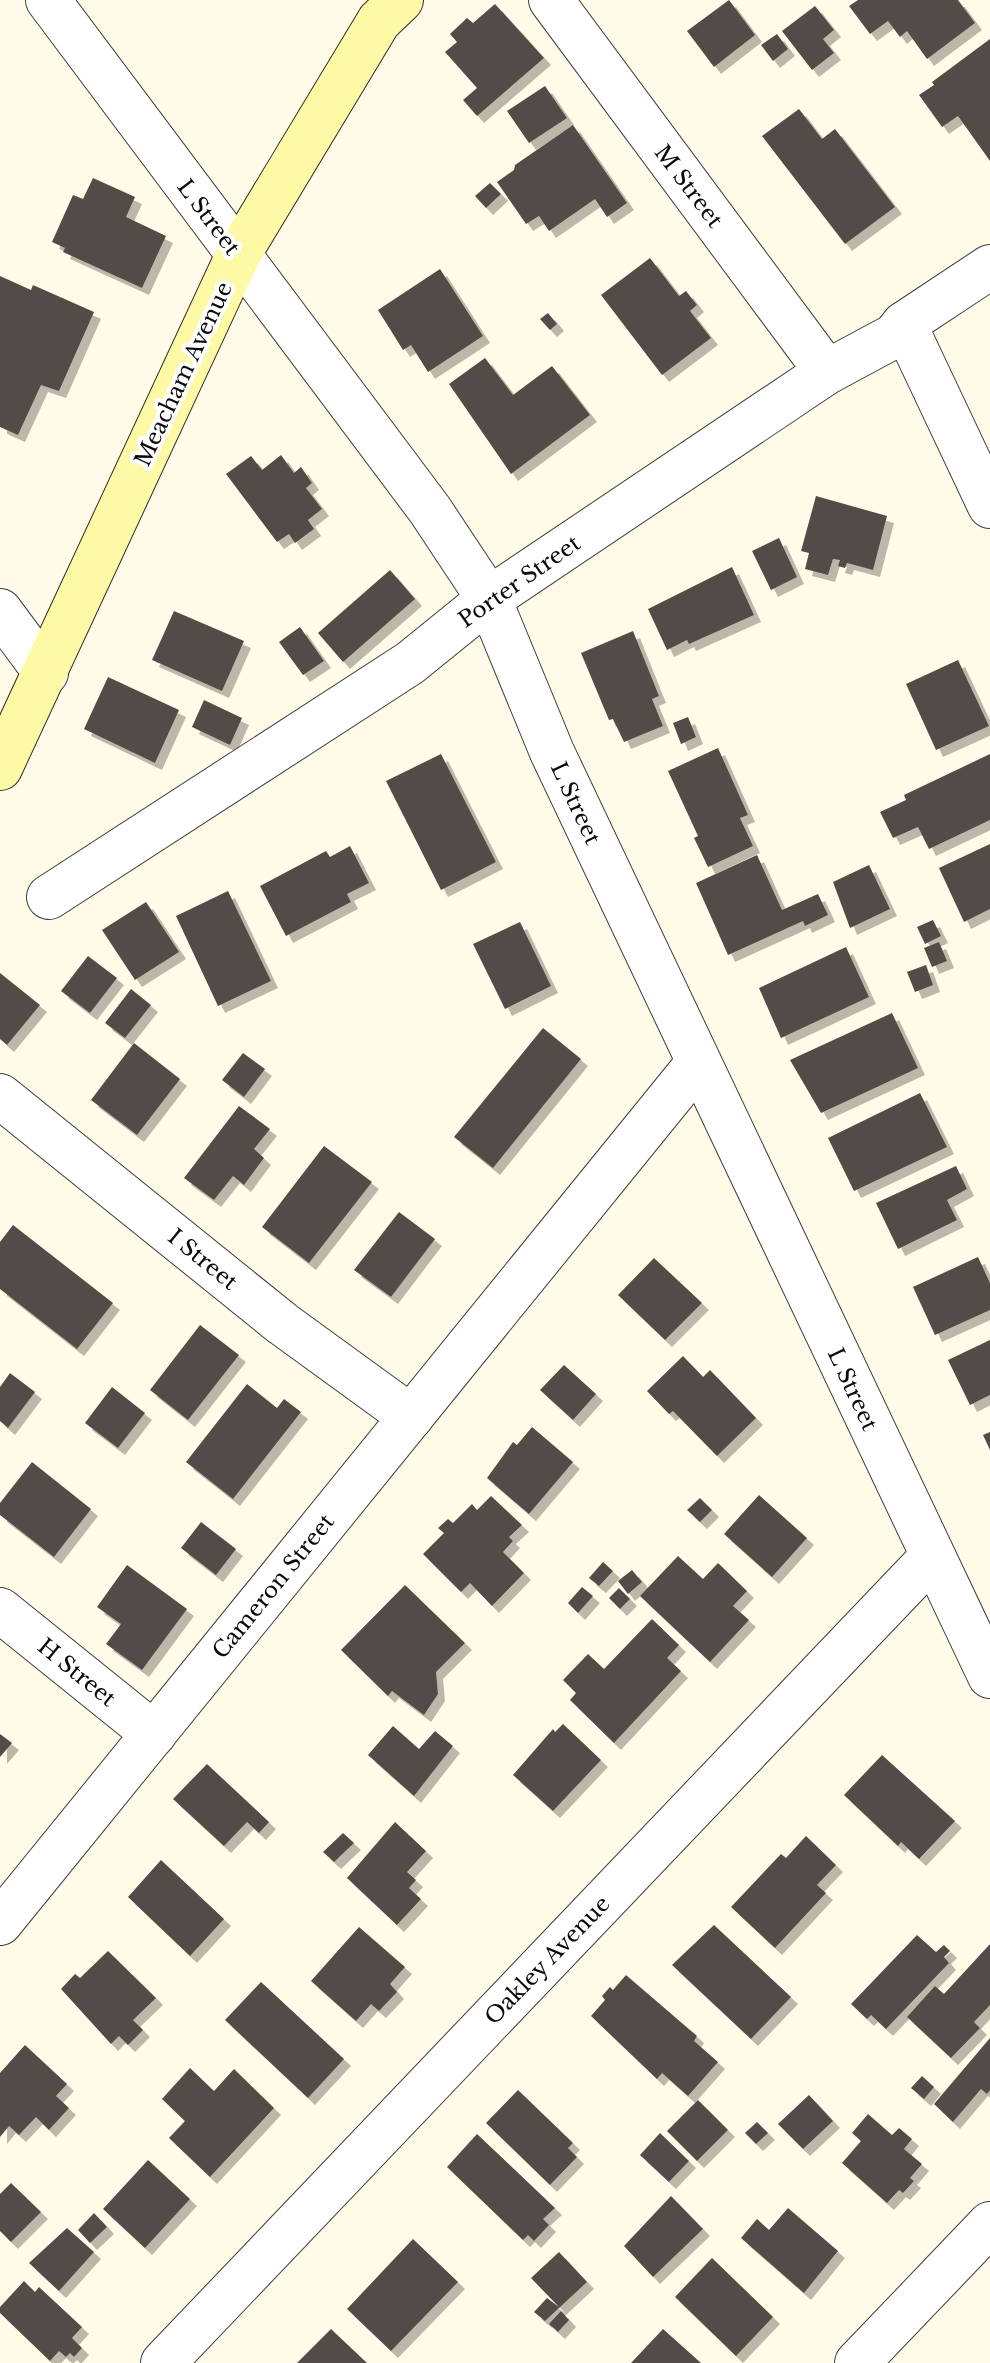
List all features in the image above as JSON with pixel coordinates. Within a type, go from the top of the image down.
[{"type":"main road","name":"Meacham Avenue","points":[[0,768],[238,255],[379,21],[401,0]]},
{"type":"street","name":"L Street","points":[[48,0],[430,510],[489,599],[552,752],[990,1676]]},
{"type":"street","name":"M Street","points":[[551,0],[827,372]]},
{"type":"street","name":"Porter Street","points":[[49,897],[410,663],[489,599],[827,372],[894,336],[904,324],[990,267]]},
{"type":"street","points":[[904,324],[990,506]]},
{"type":"street","points":[[0,611],[46,673]]},
{"type":"street","name":"Cameron Street","points":[[0,1923],[698,1063]]},
{"type":"street","name":"I Street","points":[[0,1096],[283,1324],[411,1417]]},
{"type":"street","name":"Oakley Avenue","points":[[163,2363],[932,1557]]},
{"type":"street","name":"H Street","points":[[0,1610],[154,1734]]},
{"type":"street","points":[[857,2363],[990,2224]]},
{"type":"building","points":[[729,0],[755,35],[714,67],[687,31]]},
{"type":"building","points":[[858,0],[958,0],[975,23],[927,59],[907,31],[900,37],[888,21],[870,34],[849,6]]},
{"type":"building","points":[[495,4],[544,58],[477,116],[463,100],[477,88],[445,52],[457,42],[450,34],[467,18],[473,23]]},
{"type":"building","points":[[815,6],[834,30],[823,39],[834,53],[812,70],[782,31]]},
{"type":"building","points":[[777,34],[788,49],[773,61],[761,45]]},
{"type":"building","points":[[990,39],[990,161],[958,116],[942,127],[919,95]]},
{"type":"building","points":[[545,86],[567,118],[529,143],[507,111]]},
{"type":"building","points":[[799,109],[822,139],[835,129],[895,207],[845,244],[762,136]]},
{"type":"building","points":[[573,125],[627,203],[607,217],[595,199],[549,231],[539,216],[526,224],[497,182],[514,170],[515,165]]},
{"type":"building","points":[[93,178],[135,197],[126,217],[166,236],[142,288],[63,252],[65,248],[52,242],[73,195],[83,199]]},
{"type":"building","points":[[490,183],[501,194],[486,208],[475,196]]},
{"type":"building","points":[[650,258],[679,296],[686,291],[697,305],[690,311],[711,338],[662,375],[601,295]]},
{"type":"building","points":[[440,269],[483,336],[428,372],[411,345],[403,350],[378,310]]},
{"type":"building","points":[[0,276],[31,290],[33,285],[94,312],[59,391],[41,385],[18,435],[0,427]]},
{"type":"building","points":[[548,313],[557,324],[550,330],[540,319]]},
{"type":"building","points":[[485,358],[513,395],[552,366],[590,415],[511,474],[449,384]]},
{"type":"building","points":[[281,455],[294,473],[301,467],[312,483],[306,488],[322,509],[308,520],[314,529],[295,543],[289,534],[277,542],[226,474],[251,456],[262,470]]},
{"type":"building","points":[[816,496],[887,516],[873,570],[847,563],[845,568],[838,566],[840,560],[833,559],[828,575],[805,569],[809,553],[801,551]]},
{"type":"building","points":[[779,538],[797,577],[771,590],[752,551]]},
{"type":"building","points":[[732,567],[754,615],[689,644],[687,640],[667,650],[648,609]]},
{"type":"building","points":[[390,570],[415,599],[343,662],[318,633]]},
{"type":"building","points":[[174,611],[244,641],[222,691],[152,660]]},
{"type":"building","points":[[300,627],[324,661],[303,675],[279,642]]},
{"type":"building","points":[[633,631],[659,696],[652,699],[663,726],[624,742],[613,719],[609,720],[581,653]]},
{"type":"building","points":[[958,660],[989,726],[936,750],[906,684]]},
{"type":"building","points":[[108,677],[179,710],[155,763],[84,729]]},
{"type":"building","points":[[204,700],[242,718],[230,745],[192,727]]},
{"type":"building","points":[[688,717],[696,737],[681,744],[673,723]]},
{"type":"building","points":[[718,748],[748,815],[740,818],[753,846],[708,867],[694,838],[698,836],[668,771]]},
{"type":"building","points":[[441,754],[496,862],[441,890],[386,781]]},
{"type":"building","points":[[990,754],[990,820],[929,849],[918,827],[893,838],[880,812],[906,800],[904,795]]},
{"type":"building","points":[[990,844],[990,909],[964,922],[939,868]]},
{"type":"building","points":[[350,846],[369,883],[347,894],[351,902],[286,936],[260,886],[326,851],[330,857]]},
{"type":"building","points":[[757,855],[782,910],[818,894],[828,915],[805,926],[803,921],[728,955],[696,883]]},
{"type":"building","points":[[869,865],[890,909],[850,928],[833,882]]},
{"type":"building","points":[[228,891],[271,981],[218,1006],[176,916]]},
{"type":"building","points":[[146,902],[179,952],[135,980],[102,930]]},
{"type":"building","points":[[933,920],[941,936],[925,944],[917,927]]},
{"type":"building","points":[[520,922],[551,986],[505,1009],[473,944]]},
{"type":"building","points":[[939,942],[947,961],[932,967],[924,948]]},
{"type":"building","points":[[846,947],[869,997],[781,1038],[759,988]]},
{"type":"building","points":[[88,956],[117,978],[90,1013],[61,991]]},
{"type":"building","points":[[926,965],[933,985],[915,992],[907,972]]},
{"type":"building","points":[[0,973],[40,1005],[7,1045],[0,1039]]},
{"type":"building","points":[[131,989],[151,1005],[125,1038],[105,1023]]},
{"type":"building","points":[[892,1013],[918,1068],[821,1113],[790,1060]]},
{"type":"building","points":[[543,1028],[581,1059],[493,1168],[454,1137]]},
{"type":"building","points":[[134,1043],[180,1079],[137,1135],[91,1100]]},
{"type":"building","points":[[243,1053],[265,1069],[244,1097],[222,1080]]},
{"type":"building","points":[[920,1093],[947,1147],[854,1191],[828,1138]]},
{"type":"building","points":[[239,1106],[270,1129],[254,1149],[264,1158],[244,1185],[233,1176],[214,1200],[184,1178]]},
{"type":"building","points":[[324,1146],[372,1182],[309,1263],[262,1227]]},
{"type":"building","points":[[956,1166],[967,1189],[947,1200],[957,1220],[898,1249],[876,1203]]},
{"type":"building","points":[[399,1212],[435,1239],[391,1297],[354,1270]]},
{"type":"building","points":[[13,1225],[113,1303],[77,1349],[0,1289],[0,1242]]},
{"type":"building","points":[[978,1257],[990,1283],[990,1310],[935,1335],[913,1287]]},
{"type":"building","points":[[654,1258],[702,1303],[665,1340],[618,1295]]},
{"type":"building","points":[[200,1325],[239,1355],[188,1420],[150,1390]]},
{"type":"building","points":[[990,1340],[990,1395],[970,1405],[948,1360]]},
{"type":"building","points":[[683,1356],[703,1377],[710,1370],[756,1418],[717,1456],[673,1411],[669,1414],[647,1391]]},
{"type":"building","points":[[564,1365],[596,1394],[573,1420],[540,1390]]},
{"type":"building","points":[[10,1373],[35,1392],[8,1428],[0,1421],[0,1387]]},
{"type":"building","points":[[247,1384],[277,1408],[284,1399],[301,1412],[233,1499],[186,1462]]},
{"type":"building","points":[[112,1387],[145,1413],[118,1448],[85,1423]]},
{"type":"building","points":[[532,1427],[573,1462],[529,1514],[487,1478],[513,1442],[517,1445]]},
{"type":"building","points":[[990,1432],[990,1450],[983,1435]]},
{"type":"building","points":[[32,1462],[91,1509],[54,1557],[0,1515],[0,1503]]},
{"type":"building","points":[[759,1495],[807,1538],[772,1577],[724,1534]]},
{"type":"building","points":[[491,1496],[522,1525],[509,1537],[513,1541],[503,1552],[524,1573],[492,1606],[470,1583],[461,1592],[423,1554],[444,1533],[438,1528],[448,1519],[453,1523],[472,1504],[477,1510]]},
{"type":"building","points":[[700,1498],[712,1510],[700,1522],[687,1510]]},
{"type":"building","points":[[201,1522],[236,1549],[216,1575],[181,1548]]},
{"type":"building","points":[[678,1556],[703,1579],[718,1563],[747,1591],[733,1606],[749,1620],[710,1662],[640,1596]]},
{"type":"building","points":[[603,1562],[613,1571],[599,1586],[589,1578]]},
{"type":"building","points":[[127,1565],[187,1609],[142,1670],[106,1644],[121,1624],[97,1607]]},
{"type":"building","points":[[632,1570],[642,1582],[628,1594],[618,1581]]},
{"type":"building","points":[[405,1585],[465,1643],[436,1672],[438,1694],[424,1715],[392,1691],[388,1696],[341,1650]]},
{"type":"building","points":[[582,1587],[593,1596],[578,1613],[568,1603]]},
{"type":"building","points":[[619,1588],[630,1599],[620,1609],[609,1598]]},
{"type":"building","points":[[652,1619],[679,1645],[667,1658],[681,1671],[614,1743],[570,1700],[576,1693],[563,1680],[588,1654],[604,1669]]},
{"type":"building","points":[[563,1724],[601,1760],[553,1811],[513,1775],[553,1729],[555,1732]]},
{"type":"building","points":[[393,1726],[419,1749],[435,1731],[453,1746],[414,1796],[368,1755]]},
{"type":"building","points":[[0,1734],[12,1743],[0,1757]]},
{"type":"building","points":[[882,1755],[955,1821],[919,1859],[901,1842],[898,1846],[844,1795]]},
{"type":"building","points":[[207,1764],[269,1822],[259,1833],[247,1822],[224,1846],[173,1799]]},
{"type":"building","points":[[395,1822],[426,1851],[407,1872],[416,1880],[409,1888],[421,1899],[397,1925],[347,1878]]},
{"type":"building","points":[[343,1833],[354,1843],[334,1862],[323,1852]]},
{"type":"building","points":[[806,1836],[836,1865],[817,1885],[826,1893],[775,1948],[731,1907],[781,1854],[786,1858]]},
{"type":"building","points":[[161,1860],[224,1919],[190,1956],[128,1897]]},
{"type":"building","points":[[714,1925],[791,1997],[751,2039],[672,1965]]},
{"type":"building","points":[[359,1927],[405,1967],[390,1984],[397,1992],[379,2011],[371,2004],[356,2021],[311,1981]]},
{"type":"building","points":[[917,1935],[936,1952],[944,1945],[950,1951],[944,1957],[949,1963],[886,2029],[871,2015],[867,2019],[851,2004]]},
{"type":"building","points":[[990,1944],[990,2005],[974,2022],[980,2028],[951,2058],[907,2017],[935,1986],[944,1994]]},
{"type":"building","points":[[108,1951],[156,1998],[133,2020],[143,2030],[128,2045],[119,2036],[111,2044],[61,1989],[75,1974],[80,1978]]},
{"type":"building","points":[[626,1975],[697,2036],[694,2041],[718,2062],[688,2096],[662,2073],[657,2079],[591,2016],[605,2000],[602,1996],[610,1987],[613,1990]]},
{"type":"building","points":[[261,1982],[344,2059],[308,2098],[225,2020]]},
{"type":"building","points":[[990,2038],[990,2090],[987,2094],[981,2089],[953,2122],[934,2104]]},
{"type":"building","points":[[25,2045],[67,2084],[56,2096],[69,2108],[49,2130],[36,2117],[19,2135],[9,2126],[0,2137],[0,2073]]},
{"type":"building","points":[[190,2068],[214,2091],[234,2069],[274,2108],[210,2177],[169,2138],[185,2121],[162,2099]]},
{"type":"building","points":[[922,2076],[934,2087],[924,2099],[911,2088]]},
{"type":"building","points":[[518,2090],[573,2143],[568,2148],[577,2157],[550,2185],[486,2123]]},
{"type":"building","points":[[809,2095],[833,2121],[803,2149],[778,2124]]},
{"type":"building","points":[[698,2100],[728,2130],[697,2161],[667,2131]]},
{"type":"building","points":[[868,2114],[892,2135],[899,2128],[912,2139],[904,2149],[922,2164],[910,2178],[914,2181],[903,2193],[899,2190],[887,2203],[842,2163],[861,2141],[852,2133]]},
{"type":"building","points":[[757,2122],[768,2133],[756,2144],[745,2133]]},
{"type":"building","points":[[660,2133],[689,2161],[669,2182],[640,2155]]},
{"type":"building","points":[[477,2134],[555,2208],[543,2219],[549,2225],[534,2241],[528,2235],[523,2240],[447,2167]]},
{"type":"building","points":[[148,2160],[190,2199],[145,2248],[103,2209]]},
{"type":"building","points":[[11,2183],[41,2212],[11,2242],[0,2231],[0,2194]]},
{"type":"building","points":[[671,2196],[703,2229],[653,2277],[624,2246]]},
{"type":"building","points":[[788,2208],[838,2251],[804,2293],[741,2238],[757,2219],[769,2230]]},
{"type":"building","points":[[94,2213],[107,2227],[90,2243],[78,2230]]},
{"type":"building","points":[[67,2228],[94,2252],[59,2291],[29,2263]]},
{"type":"building","points":[[413,2239],[458,2282],[391,2351],[347,2309]]},
{"type":"building","points":[[559,2252],[587,2282],[545,2321],[534,2312],[547,2298],[559,2307],[531,2278]]},
{"type":"building","points":[[712,2258],[773,2317],[736,2356],[675,2297]]},
{"type":"building","points":[[24,2281],[35,2292],[39,2287],[82,2327],[72,2338],[82,2348],[74,2357],[70,2353],[66,2357],[59,2351],[50,2361],[0,2313],[0,2307]]},
{"type":"building","points":[[561,2311],[569,2320],[558,2332],[549,2324]]},
{"type":"building","points":[[331,2329],[367,2363],[297,2363]]},
{"type":"building","points":[[663,2329],[701,2363],[631,2363]]}]
